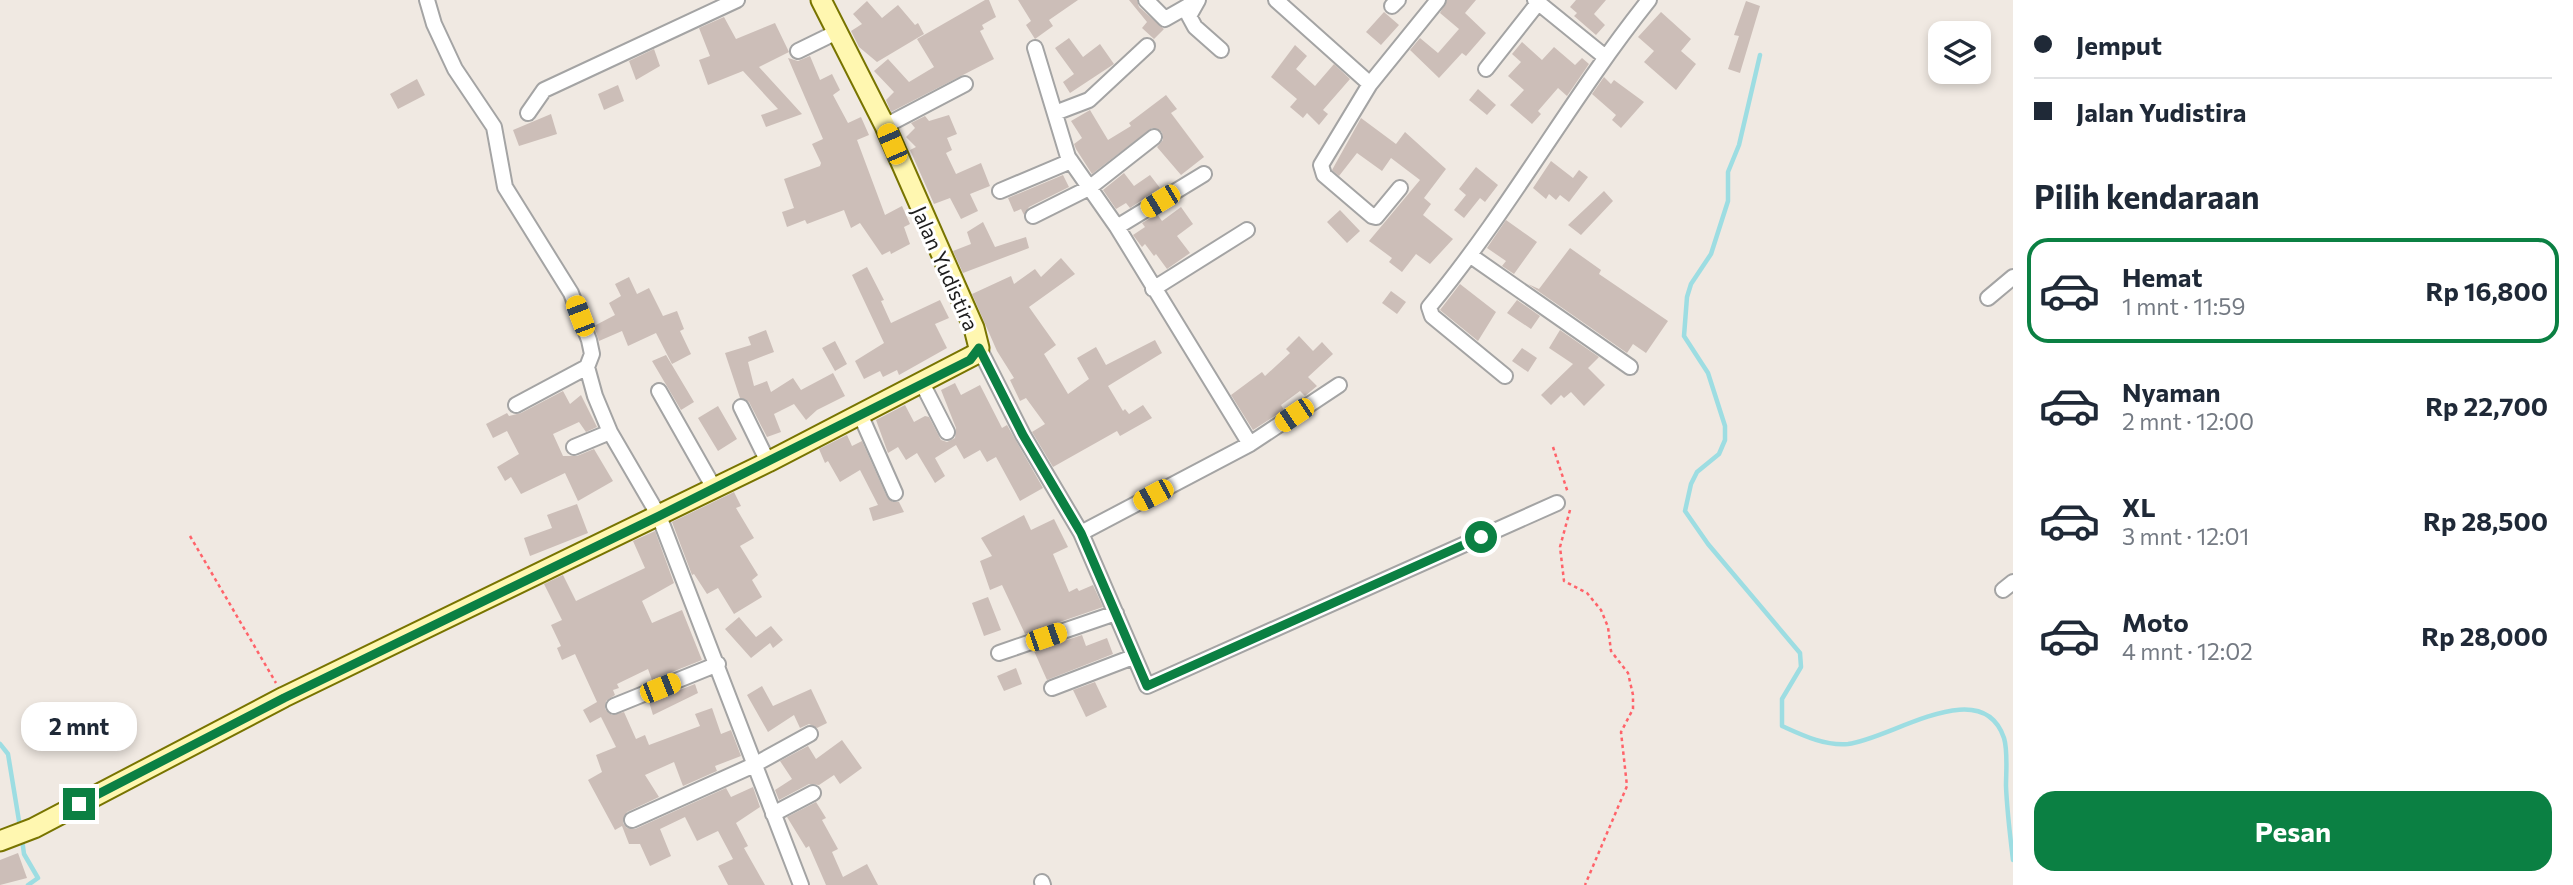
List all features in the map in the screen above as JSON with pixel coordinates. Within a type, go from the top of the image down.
[{"type":"street","points":[[426,0],[433,24],[455,69],[494,127],[505,187],[571,293],[589,340],[592,354],[587,367],[610,432],[659,516],[801,885]]},
{"type":"street","points":[[528,113],[544,90],[737,0]]},
{"type":"street","name":"Jalan Yudistira","points":[[3,840],[34,828],[284,698],[659,516],[970,360],[979,348],[974,328],[885,126],[821,0]]},
{"type":"street","points":[[1146,0],[1166,19],[1198,0]]},
{"type":"street","points":[[1198,0],[1189,16],[1195,27],[1221,50]]},
{"type":"street","points":[[1276,0],[1370,83]]},
{"type":"street","points":[[1400,188],[1377,216],[1372,216],[1321,170],[1370,83],[1438,0]]},
{"type":"street","points":[[1505,376],[1429,311],[1429,307],[1471,256],[1525,180],[1604,56],[1650,0]]},
{"type":"street","points":[[1486,69],[1536,2],[1604,56]]},
{"type":"street","points":[[798,51],[839,31]]},
{"type":"street","points":[[1055,113],[1089,100],[1147,46]]},
{"type":"street","points":[[1035,48],[1071,161],[1117,227],[1250,444]]},
{"type":"street","points":[[885,126],[965,84]]},
{"type":"street","points":[[1033,216],[1089,188],[1154,137]]},
{"type":"street","points":[[1000,191],[1071,161]]},
{"type":"street","points":[[1117,227],[1204,174]]},
{"type":"street","points":[[1153,289],[1247,230]]},
{"type":"street","points":[[1471,256],[1630,367]]},
{"type":"street","points":[[1988,298],[2013,277]]},
{"type":"street","points":[[979,348],[1023,435],[1081,533],[1143,682],[1152,686],[1557,503]]},
{"type":"street","points":[[516,405],[587,367]]},
{"type":"street","points":[[922,383],[947,432]]},
{"type":"street","points":[[1081,533],[1250,444],[1339,385]]},
{"type":"street","points":[[659,391],[714,488]]},
{"type":"street","points":[[741,407],[768,462]]},
{"type":"street","points":[[860,414],[895,492]]},
{"type":"street","points":[[573,447],[610,432]]},
{"type":"street","points":[[999,653],[1116,612]]},
{"type":"street","points":[[1052,688],[1133,657]]},
{"type":"street","points":[[614,706],[718,664]]},
{"type":"street","points":[[632,820],[754,765],[810,734]]},
{"type":"street","points":[[773,814],[813,793]]},
{"type":"path","points":[[1553,447],[1569,502],[1570,515],[1560,547],[1564,581],[1587,593],[1605,618],[1611,651],[1628,673],[1633,695],[1633,709],[1621,733],[1626,786],[1585,885]]},
{"type":"path","points":[[190,536],[284,698]]},
{"type":"building","points":[[989,0],[996,17],[982,25],[984,29],[980,31],[994,59],[891,112],[886,100],[894,92],[874,71],[888,59],[909,82],[934,67],[917,39]]},
{"type":"building","points":[[1018,0],[1078,0],[1049,20],[1053,26],[1035,39],[1026,25],[1031,21]]},
{"type":"building","points":[[1129,0],[1137,0],[1139,7],[1164,29],[1154,39],[1142,28],[1147,22]]},
{"type":"building","points":[[1447,0],[1476,0],[1465,13],[1486,33],[1466,56],[1462,53],[1439,78],[1410,50],[1420,38],[1438,53],[1459,29],[1440,13]]},
{"type":"building","points":[[1576,0],[1606,0],[1594,14],[1605,25],[1596,35],[1574,16],[1577,13],[1570,7]]},
{"type":"building","points":[[867,1],[882,18],[898,5],[915,25],[918,23],[924,34],[877,62],[859,47],[851,31],[862,24],[853,14]]},
{"type":"building","points":[[1746,1],[1760,6],[1740,73],[1728,69],[1739,36],[1734,35]]},
{"type":"building","points":[[1384,12],[1399,25],[1381,45],[1366,32]]},
{"type":"building","points":[[1661,12],[1691,39],[1681,51],[1696,64],[1676,90],[1644,62],[1654,51],[1638,37]]},
{"type":"building","points":[[724,17],[736,39],[775,23],[789,52],[759,67],[802,114],[766,127],[761,115],[778,109],[743,71],[708,85],[699,60],[710,56],[699,28]]},
{"type":"building","points":[[1069,38],[1083,57],[1100,44],[1114,64],[1070,93],[1063,82],[1074,74],[1055,48]]},
{"type":"building","points":[[1522,42],[1542,60],[1554,47],[1575,65],[1582,58],[1589,64],[1567,96],[1558,88],[1538,111],[1541,114],[1532,124],[1510,105],[1524,90],[1508,76],[1521,62],[1512,54]]},
{"type":"building","points":[[1295,45],[1307,56],[1296,69],[1315,86],[1334,64],[1350,79],[1323,110],[1328,114],[1319,125],[1307,113],[1303,118],[1290,107],[1297,99],[1271,77]]},
{"type":"building","points":[[654,49],[660,66],[636,80],[629,61]]},
{"type":"building","points":[[810,56],[820,80],[832,74],[840,90],[833,95],[848,123],[861,117],[869,135],[857,140],[885,215],[902,206],[910,224],[904,227],[910,244],[891,254],[890,251],[882,255],[860,223],[851,228],[844,210],[807,224],[805,220],[787,227],[782,212],[794,208],[784,179],[820,166],[821,163],[812,144],[823,139],[788,58],[798,61]]},
{"type":"building","points":[[1604,77],[1611,84],[1614,80],[1644,102],[1621,128],[1612,120],[1616,115],[1592,94]]},
{"type":"building","points":[[417,79],[425,95],[398,109],[390,94]]},
{"type":"building","points":[[618,85],[624,101],[604,110],[598,94]]},
{"type":"building","points":[[1478,89],[1496,105],[1487,115],[1469,100]]},
{"type":"building","points":[[1166,95],[1177,109],[1171,113],[1204,157],[1181,175],[1157,147],[1163,140],[1162,132],[1152,128],[1092,174],[1074,144],[1082,138],[1071,121],[1090,110],[1108,140],[1131,126],[1129,123]]},
{"type":"building","points":[[551,114],[557,134],[519,146],[513,130]]},
{"type":"building","points":[[949,115],[957,134],[947,138],[952,150],[946,153],[956,174],[981,163],[990,186],[970,194],[978,211],[961,219],[950,198],[934,204],[910,150],[916,147],[906,137],[915,128],[911,123],[925,116],[929,121]]},
{"type":"building","points":[[1361,118],[1396,144],[1405,132],[1446,169],[1424,198],[1431,204],[1423,215],[1453,239],[1430,264],[1416,254],[1402,272],[1389,262],[1392,258],[1369,241],[1420,180],[1391,158],[1382,171],[1357,153],[1339,176],[1332,170]]},
{"type":"building","points":[[1551,161],[1573,178],[1579,170],[1588,177],[1569,202],[1560,195],[1556,200],[1549,194],[1546,199],[1533,188]]},
{"type":"building","points":[[1476,167],[1498,185],[1485,202],[1480,198],[1464,218],[1454,210],[1466,195],[1459,189]]},
{"type":"building","points":[[1124,173],[1134,186],[1150,175],[1160,188],[1130,208],[1126,203],[1116,209],[1103,190]]},
{"type":"building","points":[[1063,175],[1069,187],[1029,207],[1024,215],[1021,209],[1014,212],[1008,198]]},
{"type":"building","points":[[1604,191],[1613,201],[1581,235],[1568,225]]},
{"type":"building","points":[[1181,207],[1193,224],[1177,236],[1190,253],[1167,269],[1156,254],[1154,256],[1145,244],[1142,247],[1133,235],[1145,227],[1142,223],[1157,214],[1162,221]]},
{"type":"building","points":[[1340,210],[1360,231],[1347,243],[1327,222]]},
{"type":"building","points":[[1506,220],[1537,242],[1514,274],[1502,266],[1506,261],[1487,248]]},
{"type":"building","points":[[983,222],[995,247],[1026,237],[1029,248],[963,273],[953,251],[971,244],[967,232]]},
{"type":"building","points":[[1570,248],[1601,270],[1599,274],[1668,321],[1646,353],[1633,344],[1627,353],[1528,284],[1539,289]]},
{"type":"building","points":[[1061,258],[1075,274],[1029,307],[1056,345],[1044,354],[1068,394],[1089,379],[1077,358],[1096,347],[1106,365],[1155,340],[1162,353],[1108,386],[1123,411],[1125,409],[1129,414],[1143,405],[1152,418],[1120,436],[1117,431],[1053,467],[1032,432],[1045,424],[1026,398],[1020,401],[1010,380],[1014,378],[997,351],[972,294],[1011,276],[1014,284],[1035,269],[1041,277]]},
{"type":"building","points":[[867,267],[884,300],[881,301],[891,323],[940,300],[949,318],[935,324],[947,348],[899,375],[897,370],[883,377],[880,371],[864,379],[855,361],[884,343],[852,275]]},
{"type":"building","points":[[629,277],[637,294],[649,288],[663,316],[677,311],[684,329],[680,331],[691,354],[672,364],[656,333],[628,346],[622,331],[599,341],[594,326],[615,315],[609,303],[621,296],[615,284]]},
{"type":"building","points":[[1460,284],[1496,312],[1478,341],[1440,310]]},
{"type":"building","points":[[1391,291],[1406,302],[1397,314],[1382,303]]},
{"type":"building","points":[[1517,300],[1540,316],[1531,329],[1507,313]]},
{"type":"building","points":[[766,330],[774,352],[748,362],[754,386],[767,381],[771,392],[793,378],[801,390],[833,373],[845,396],[817,410],[806,420],[794,404],[774,414],[781,432],[767,437],[749,402],[740,398],[725,353],[751,345],[748,337]]},
{"type":"building","points":[[1560,330],[1599,357],[1588,368],[1605,385],[1584,406],[1571,392],[1564,398],[1561,395],[1551,405],[1541,395],[1573,364],[1549,348]]},
{"type":"building","points":[[1299,336],[1313,351],[1322,342],[1333,354],[1308,377],[1317,386],[1305,396],[1300,391],[1281,405],[1284,410],[1253,430],[1231,395],[1262,372],[1265,376],[1290,353],[1286,349]]},
{"type":"building","points":[[835,341],[847,364],[835,371],[822,348]]},
{"type":"building","points":[[1522,348],[1537,358],[1528,372],[1512,361]]},
{"type":"building","points":[[666,355],[694,402],[681,410],[652,361]]},
{"type":"building","points":[[955,383],[961,395],[980,385],[1002,428],[1007,425],[1043,488],[1020,501],[996,457],[987,462],[980,450],[964,459],[956,445],[935,458],[945,476],[935,483],[917,453],[906,460],[898,447],[888,453],[876,420],[905,405],[914,422],[925,416],[929,417],[941,440],[947,442],[955,438],[956,428],[941,390]]},
{"type":"building","points":[[563,391],[570,404],[581,395],[597,427],[586,432],[579,422],[553,434],[563,456],[577,456],[594,449],[613,481],[578,501],[565,473],[521,494],[511,477],[505,481],[497,467],[519,454],[507,431],[493,438],[486,424],[507,413],[509,416],[521,413]]},
{"type":"building","points":[[718,406],[737,439],[718,451],[698,418]]},
{"type":"building","points":[[847,435],[852,446],[862,441],[887,497],[893,502],[899,502],[904,512],[873,521],[869,508],[878,505],[860,470],[840,482],[828,461],[825,463],[819,449]]},
{"type":"building","points":[[734,492],[741,506],[736,508],[754,538],[740,546],[758,575],[752,580],[762,597],[734,614],[718,588],[707,594],[694,574],[692,575],[672,522]]},
{"type":"building","points":[[577,504],[588,533],[530,556],[524,538],[552,528],[547,515]]},
{"type":"building","points":[[1024,515],[1031,530],[1054,519],[1068,547],[1053,554],[1069,592],[1093,585],[1103,607],[1025,634],[1002,585],[990,590],[980,561],[992,556],[981,538]]},
{"type":"building","points":[[655,531],[674,583],[642,601],[652,623],[682,610],[702,660],[652,680],[648,669],[617,684],[619,688],[613,690],[615,695],[606,701],[605,709],[612,715],[624,712],[636,739],[645,735],[649,745],[700,726],[695,714],[712,708],[721,734],[731,730],[741,756],[715,766],[717,771],[683,786],[674,762],[645,775],[659,797],[627,812],[623,823],[627,828],[635,829],[726,788],[731,797],[753,787],[760,807],[736,823],[748,846],[744,848],[765,885],[728,885],[718,866],[733,859],[718,831],[697,841],[685,817],[660,829],[671,856],[650,866],[640,844],[629,844],[622,826],[615,830],[588,780],[602,772],[596,755],[616,747],[601,717],[590,723],[583,710],[597,702],[575,654],[562,660],[557,648],[561,646],[551,625],[562,620],[544,584],[563,575],[576,601],[645,568],[633,541]]},
{"type":"building","points":[[988,597],[1001,630],[984,636],[972,603]]},
{"type":"building","points":[[739,617],[756,637],[771,626],[783,640],[773,648],[770,643],[751,658],[725,629]]},
{"type":"building","points":[[1082,635],[1086,646],[1107,638],[1113,654],[1047,680],[1034,651]]},
{"type":"building","points":[[1016,668],[1022,684],[1004,691],[997,676]]},
{"type":"building","points":[[1095,682],[1107,707],[1086,717],[1073,690]]},
{"type":"building","points":[[695,684],[698,693],[653,715],[649,702]]},
{"type":"building","points":[[762,686],[773,706],[811,689],[827,723],[817,728],[809,724],[800,728],[794,715],[768,732],[747,695]]},
{"type":"building","points":[[842,740],[862,768],[840,784],[834,775],[819,785],[809,784],[779,800],[775,790],[792,779],[780,761],[808,746],[816,759]]},
{"type":"building","points":[[816,802],[826,818],[822,820],[838,849],[832,852],[843,877],[867,864],[878,885],[826,885],[809,846],[806,848],[787,817]]},
{"type":"building","points":[[18,853],[27,878],[0,885],[0,860]]},
{"type":"waterway","points":[[1760,55],[1739,145],[1728,172],[1728,201],[1711,254],[1691,284],[1687,297],[1684,336],[1708,373],[1725,426],[1725,440],[1719,454],[1697,472],[1691,484],[1685,511],[1708,544],[1800,653],[1801,667],[1782,699],[1782,726],[1822,742],[1848,744],[1956,710],[1976,711],[1993,719],[2005,743],[2006,795],[2013,860]]},
{"type":"waterway","points":[[0,744],[8,754],[20,827]]},
{"type":"waterway","points":[[22,839],[24,854],[38,878],[28,885]]},
{"type":"route","points":[[79,804],[284,698],[659,516],[970,360],[979,348],[987,359],[1023,435],[1081,533],[1147,686],[1481,537]]}]
